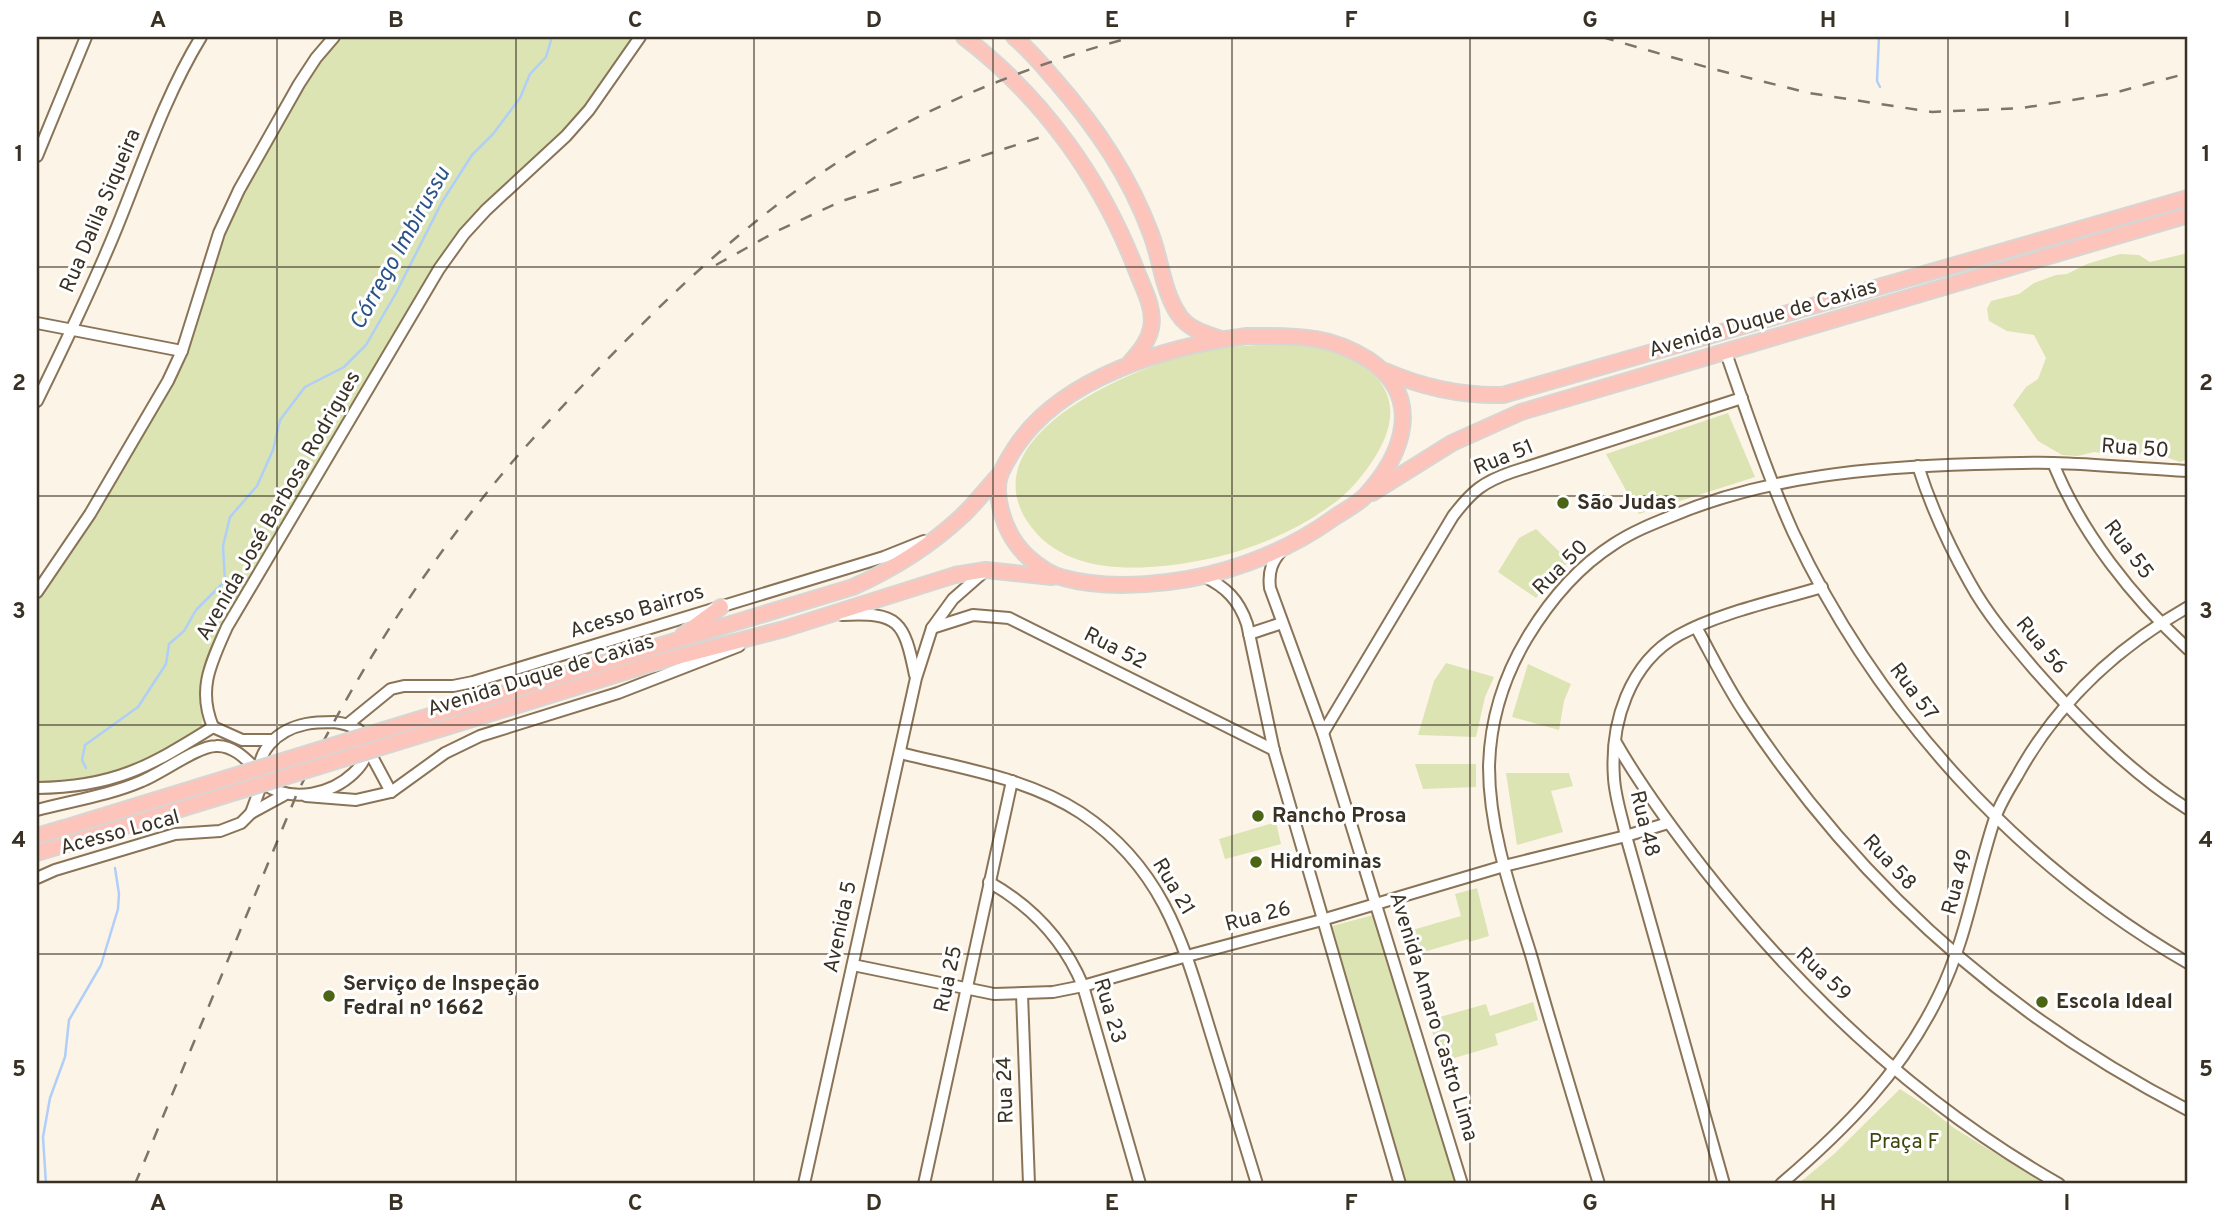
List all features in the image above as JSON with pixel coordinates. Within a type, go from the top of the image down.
[{"type":"main road","points":[[964,37],[1013,77],[1044,112],[1088,173],[1121,235],[1152,309],[1152,327],[1146,344],[1128,365]]},
{"type":"main road","points":[[1014,37],[1079,107],[1104,140],[1137,197],[1171,302],[1180,317],[1203,332],[1222,339]]},
{"type":"main road","name":"Avenida Duque de Caxias","points":[[37,836],[853,587],[900,563],[964,515],[998,476],[1025,432],[1062,400],[1128,365],[1198,343],[1247,336],[1316,338],[1358,353],[1385,371],[1441,391],[1481,396],[1503,395],[2188,198]]},
{"type":"main road","name":"Avenida Duque de Caxias","points":[[37,853],[654,663],[784,629],[955,575],[986,570],[1022,572],[1100,584],[1135,584],[1203,576],[1229,569],[1285,547],[1452,443],[1521,412],[1726,354],[2188,215]]},
{"type":"main road","points":[[1364,497],[1395,451],[1403,431],[1401,400],[1385,371]]},
{"type":"main road","points":[[998,476],[1000,508],[1012,538],[1026,555],[1043,569],[1062,578]]},
{"type":"main road","points":[[674,641],[721,607]]},
{"type":"street","points":[[37,156],[86,37]]},
{"type":"street","name":"Rua Dalila Siqueira","points":[[37,401],[72,331],[155,131],[191,52],[201,37]]},
{"type":"street","points":[[37,592],[90,513],[169,381],[182,351],[219,233],[239,190],[299,84],[334,37]]},
{"type":"street","name":"Avenida José Barbosa Rodrigues","points":[[213,727],[206,710],[208,672],[228,627],[439,269],[464,234],[486,210],[574,127],[640,37]]},
{"type":"street","points":[[37,323],[182,351]]},
{"type":"street","name":"Rua 57","points":[[1726,354],[1773,484],[1794,532],[1859,650],[1900,709],[1944,762],[2022,842],[2124,923],[2188,963]]},
{"type":"street","name":"Rua 51","points":[[1323,733],[1453,516],[1469,495],[1488,480],[1742,398]]},
{"type":"street","name":"Rua 50","points":[[1599,1184],[1504,866],[1491,802],[1489,766],[1492,730],[1500,693],[1537,621],[1560,592],[1613,544],[1646,527],[1690,508],[1773,484],[1918,466],[2053,463],[2188,471]]},
{"type":"street","name":"Rua 55","points":[[2053,463],[2064,490],[2081,519],[2116,570],[2188,649]]},
{"type":"street","name":"Rua 56","points":[[1918,466],[1937,518],[1970,585],[2007,637],[2066,705],[2119,757],[2188,809]]},
{"type":"street","name":"Acesso Bairros","points":[[348,724],[391,689],[404,686],[453,686],[473,682],[884,557],[943,533]]},
{"type":"street","name":"Avenida Amaro Castro Lima","points":[[1285,547],[1272,564],[1270,588],[1323,733],[1462,1184]]},
{"type":"street","name":"Avenida 5","points":[[804,1184],[916,678],[932,628],[953,599],[986,570]]},
{"type":"street","points":[[1203,576],[1219,583],[1242,609],[1274,750],[1400,1184]]},
{"type":"street","name":"Rua 48","points":[[1724,1184],[1626,835],[1614,780],[1617,719],[1626,695],[1647,661],[1678,635],[1822,587]]},
{"type":"street","name":"Rua 49","points":[[1781,1184],[1828,1144],[1864,1107],[1896,1069],[1938,998],[1957,957],[1996,817],[2026,759],[2066,705],[2113,658],[2162,622],[2188,607]]},
{"type":"street","name":"Avenida 5","points":[[825,615],[880,615],[893,621],[903,630],[916,678]]},
{"type":"street","name":"Rua 52","points":[[932,628],[973,615],[1009,618],[1274,750]]},
{"type":"street","points":[[1249,634],[1282,623]]},
{"type":"street","name":"Rua 58","points":[[1696,627],[1745,713],[1811,803],[1858,860],[1923,927],[2002,994],[2048,1027],[2139,1084],[2188,1110]]},
{"type":"street","points":[[262,783],[284,794],[355,800],[391,792],[444,754],[480,737],[618,693],[784,629]]},
{"type":"street","points":[[251,813],[262,783],[257,769],[265,750],[273,740],[294,727],[308,723],[348,724],[358,729],[368,743],[369,751],[391,792]]},
{"type":"street","points":[[37,788],[95,783],[124,775],[161,760],[213,727],[242,740],[273,740]]},
{"type":"street","name":"Rua 59","points":[[1614,738],[1668,822],[1730,903],[1808,988],[1896,1069],[1961,1123],[2059,1184]]},
{"type":"street","name":"Acesso Local","points":[[37,810],[140,782],[170,768],[199,749],[217,745],[237,751],[257,769]]},
{"type":"street","points":[[306,796],[346,780],[361,765],[369,751]]},
{"type":"street","name":"Rua 21","points":[[900,753],[1012,782],[1048,796],[1080,813],[1129,853],[1146,873],[1162,899],[1187,956],[1257,1184]]},
{"type":"street","name":"Rua 25","points":[[924,1184],[1012,782]]},
{"type":"street","name":"Acesso Local","points":[[37,878],[55,870],[175,834],[220,831],[241,823],[251,813],[284,794]]},
{"type":"street","name":"Rua 26","points":[[853,965],[966,990],[1023,995],[1053,992],[1377,905],[1504,866],[1668,822]]},
{"type":"street","name":"Rua 23","points":[[989,882],[1029,908],[1047,926],[1069,957],[1083,986],[1140,1184]]},
{"type":"street","name":"Rua 24","points":[[1023,995],[1029,1184]]},
{"type":"green space","points":[[339,37],[642,37],[606,90],[462,240],[225,633],[203,704],[202,727],[156,760],[113,776],[37,785],[37,595],[166,387],[217,239],[297,90]]},
{"type":"green space","points":[[2188,253],[2188,459],[2180,462],[2138,453],[2121,456],[2094,452],[2078,456],[2062,455],[2038,441],[2013,405],[2026,387],[2038,379],[2046,358],[2034,335],[2007,331],[1989,321],[1987,309],[1991,301],[2019,294],[2034,283],[2120,254],[2139,255],[2150,262]]},
{"type":"green space","points":[[1286,344],[1311,347],[1356,362],[1373,374],[1385,389],[1390,408],[1387,431],[1371,463],[1348,491],[1316,516],[1271,539],[1224,555],[1133,568],[1098,565],[1066,555],[1038,535],[1027,521],[1016,489],[1021,460],[1040,433],[1068,410],[1101,389],[1136,372],[1170,360],[1219,348]]},
{"type":"green space","points":[[1728,413],[1755,477],[1639,514],[1606,454]]},
{"type":"green space","points":[[1536,529],[1569,561],[1536,598],[1498,572],[1519,538]]},
{"type":"green space","points":[[1446,663],[1494,677],[1485,697],[1476,737],[1418,735],[1434,681]]},
{"type":"green space","points":[[1528,664],[1571,684],[1564,701],[1559,730],[1512,717]]},
{"type":"green space","points":[[1415,764],[1476,764],[1476,787],[1423,789]]},
{"type":"green space","points":[[1506,773],[1569,773],[1573,786],[1551,791],[1563,832],[1517,845]]},
{"type":"green space","points":[[1276,822],[1281,844],[1225,859],[1219,839]]},
{"type":"green space","points":[[1477,888],[1489,936],[1469,942],[1468,939],[1410,956],[1402,933],[1461,916],[1455,894]]},
{"type":"green space","points":[[1377,914],[1458,1184],[1404,1184],[1332,926]]},
{"type":"green space","points":[[1533,1002],[1538,1020],[1495,1034],[1498,1045],[1441,1062],[1429,1020],[1486,1004],[1490,1016]]},
{"type":"green space","name":"Praça F","points":[[1900,1089],[1954,1128],[2045,1184],[1798,1184],[1834,1154]]},
{"type":"waterway","name":"Córrego Imbirussu","points":[[86,768],[82,760],[85,745],[138,707],[166,664],[169,644],[184,631],[196,610],[225,581],[223,546],[230,517],[257,486],[273,450],[280,420],[305,387],[344,367],[366,345],[442,202],[472,155],[493,134],[520,98],[530,74],[546,57],[552,37]]},
{"type":"waterway","points":[[1879,37],[1877,81],[1880,87]]},
{"type":"waterway","name":"Córrego Imbirussu","points":[[46,1184],[43,1137],[50,1098],[65,1057],[69,1020],[101,965],[118,909],[115,868]]},
{"type":"railway","points":[[135,1184],[296,796],[316,755],[360,676],[409,599],[461,525],[517,457],[603,364],[714,256],[775,207],[838,162],[943,105],[1019,73],[1133,37]]},
{"type":"railway","points":[[1602,37],[1809,93],[1932,112],[2022,108],[2110,94],[2188,73]]},
{"type":"railway","points":[[716,265],[777,231],[842,201],[1041,137]]},
{"type":"place","name":"São Judas","points":[[1563,503]]},
{"type":"place","name":"Rancho Prosa","points":[[1258,816]]},
{"type":"place","name":"Hidrominas","points":[[1256,862]]},
{"type":"place","name":"Serviço de Inspeção Fedral nº 1662","points":[[329,996]]},
{"type":"place","name":"Escola Ideal","points":[[2042,1002]]}]
